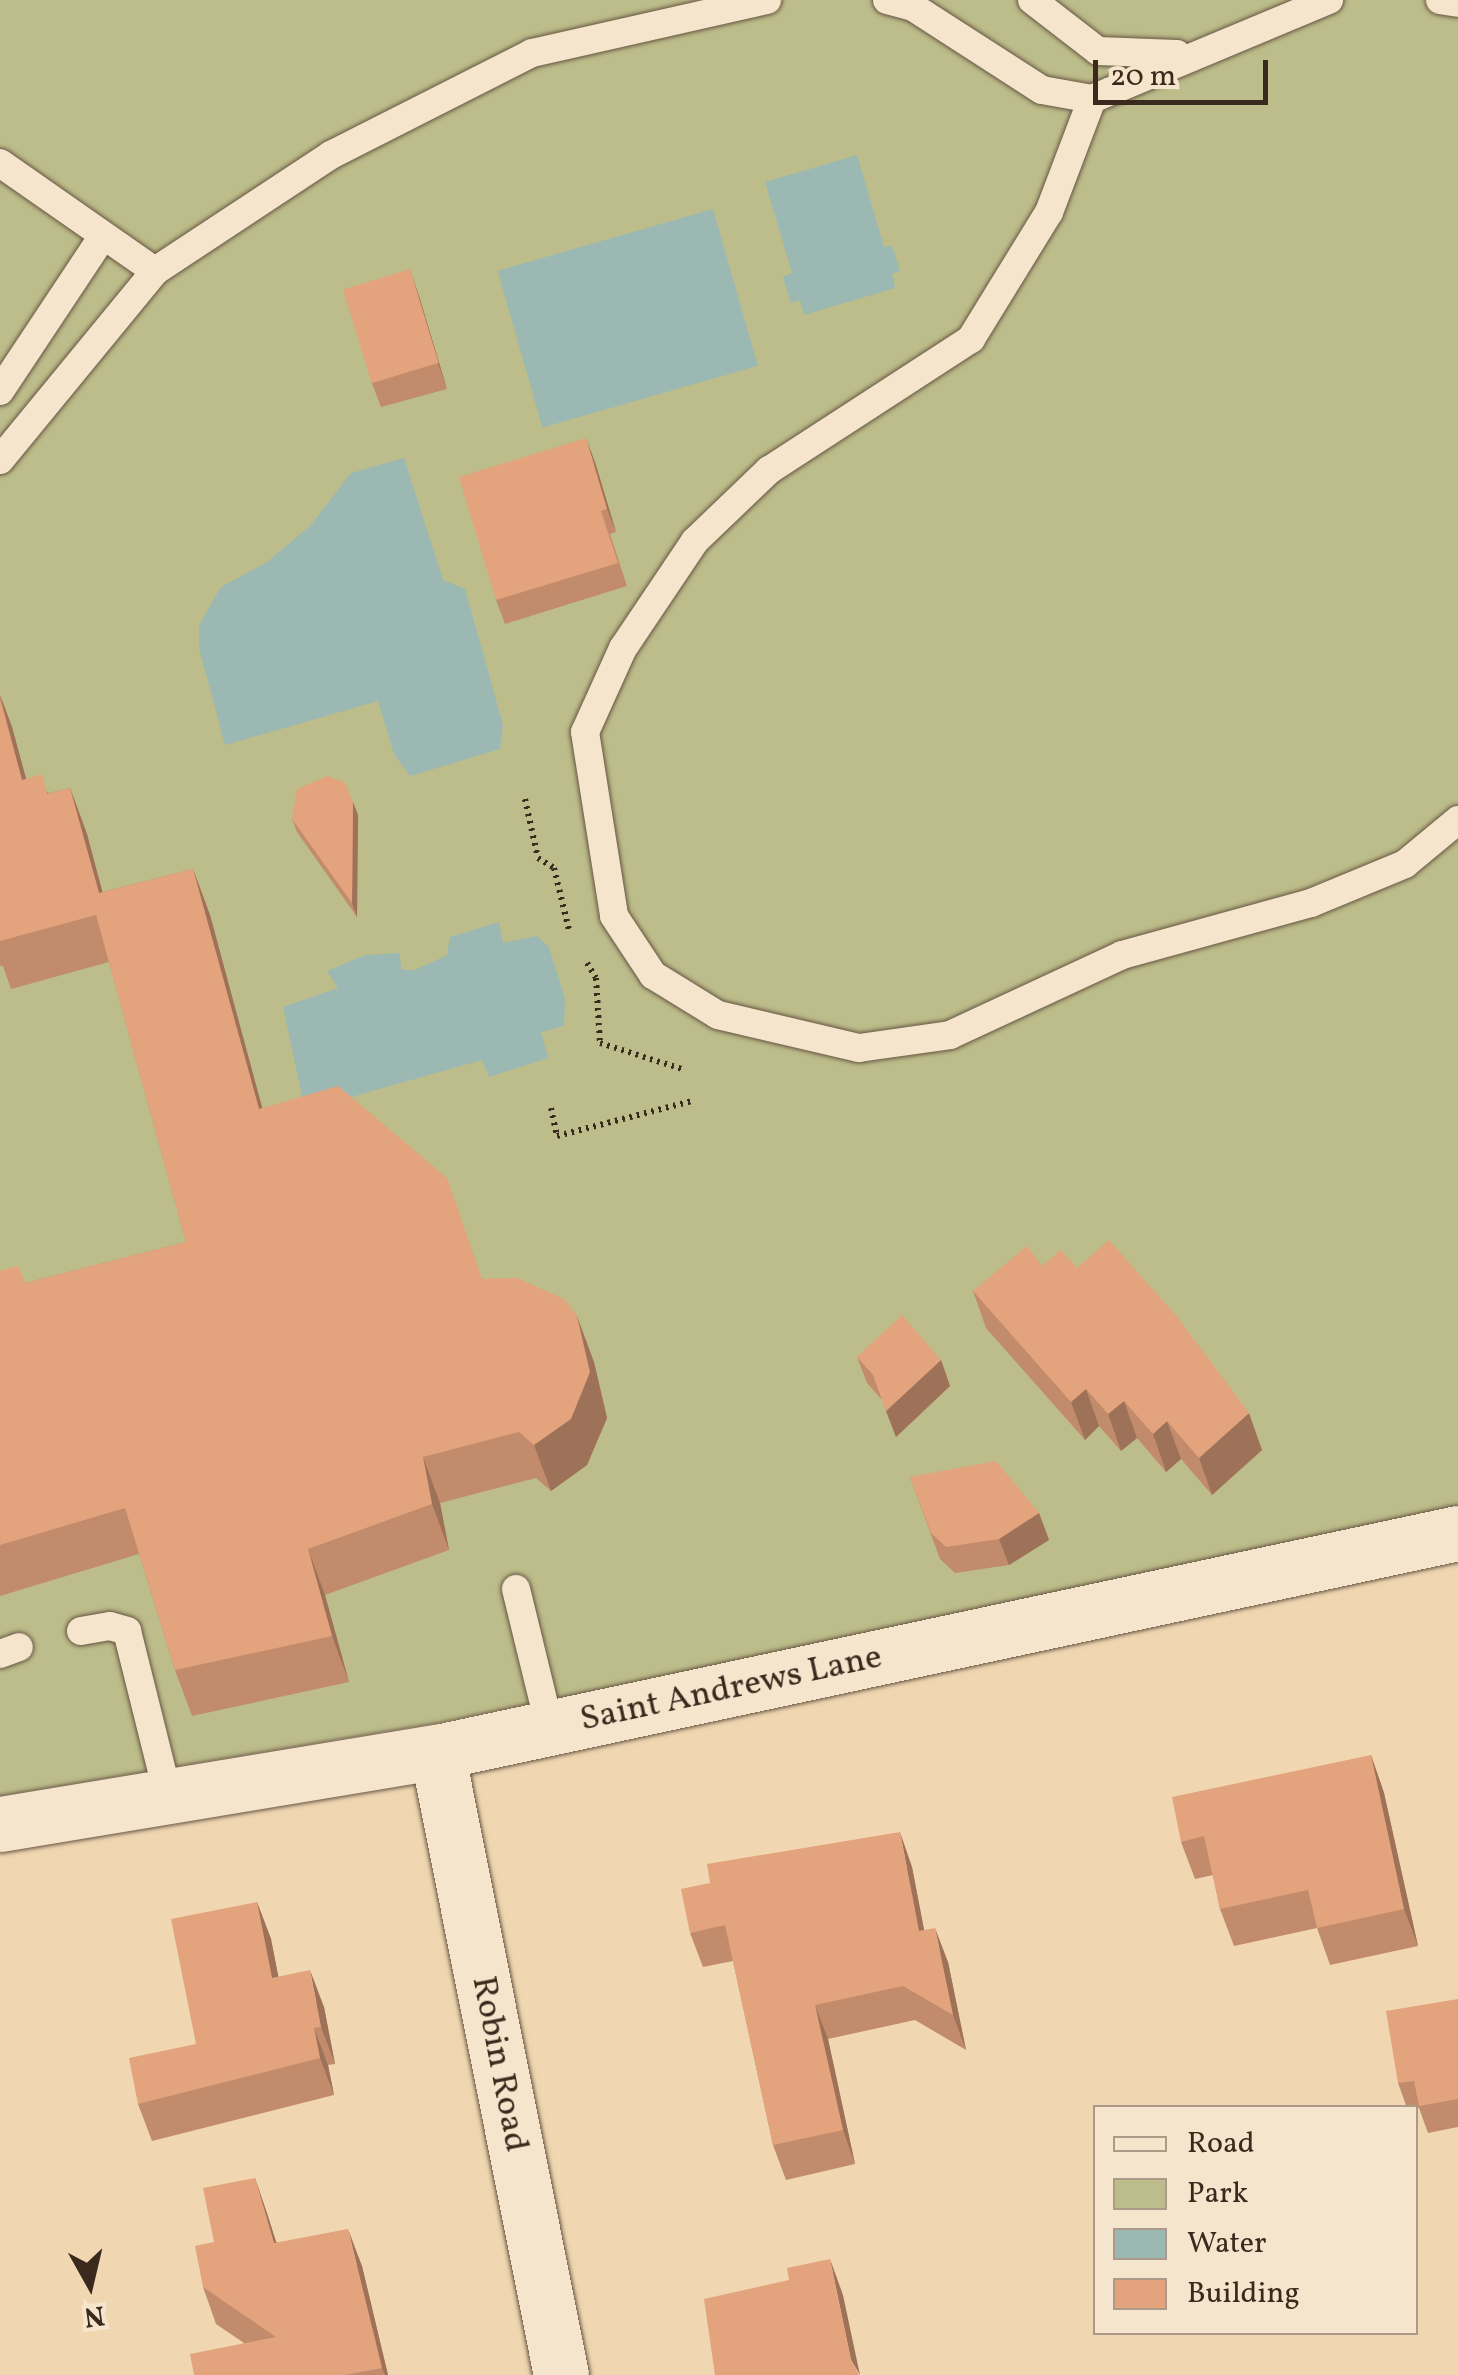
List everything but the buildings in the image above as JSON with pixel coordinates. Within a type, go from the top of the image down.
[{"type":"street","name":"Saint Andrews Lane","points":[[0,1824],[437,1752],[1458,1533]]},
{"type":"street","name":"Robin Road","points":[[437,1752],[561,2375]]},
{"type":"lane","points":[[0,460],[155,272],[331,155],[532,53],[767,0]]},
{"type":"lane","points":[[887,0],[913,7],[1042,90],[1092,99],[1329,0]]},
{"type":"lane","points":[[1032,0],[1098,51],[1153,58],[1211,49]]},
{"type":"lane","points":[[1440,0],[1458,3]]},
{"type":"lane","points":[[1092,99],[1049,212],[970,339],[905,387],[768,470],[695,541],[623,648],[585,732],[614,916],[654,975],[718,1015],[859,1048],[950,1035],[1122,955],[1310,904],[1405,864],[1458,820]]},
{"type":"lane","points":[[0,163],[155,272]]},
{"type":"lane","points":[[0,391],[104,236]]},
{"type":"lane","points":[[516,1589],[550,1728]]},
{"type":"lane","points":[[81,1631],[110,1626],[127,1631],[168,1796]]},
{"type":"path","points":[[551,1108],[557,1136],[692,1100]]},
{"type":"green space","points":[[0,0],[1458,0],[1458,1514],[437,1723],[0,1796]]},
{"type":"water","points":[[857,155],[884,247],[892,246],[900,271],[892,274],[895,288],[804,315],[800,300],[791,303],[783,277],[792,273],[765,182]]},
{"type":"water","points":[[713,209],[758,366],[543,427],[498,271]]},
{"type":"water","points":[[404,458],[443,580],[465,589],[503,725],[500,749],[410,776],[394,754],[378,701],[225,745],[199,648],[199,625],[221,587],[267,562],[310,526],[351,473]]},
{"type":"water","points":[[499,922],[503,943],[537,936],[549,947],[565,999],[564,1026],[541,1032],[548,1058],[489,1077],[482,1060],[305,1110],[283,1007],[338,988],[327,971],[365,955],[399,953],[402,970],[415,970],[447,955],[450,937]]}]
